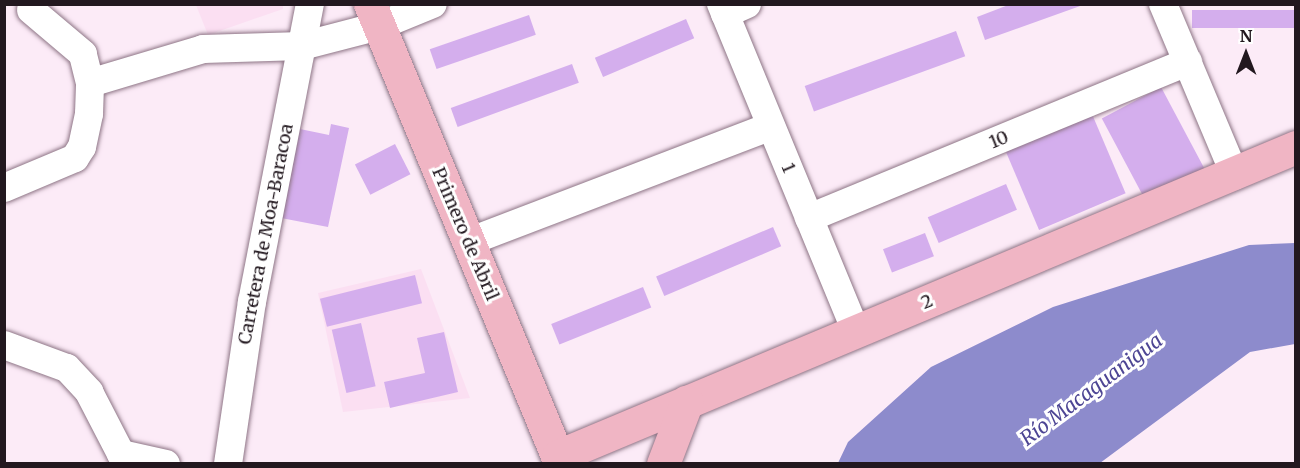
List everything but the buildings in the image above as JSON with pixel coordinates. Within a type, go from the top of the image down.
[{"type":"main road","name":"Primero de Abril","points":[[375,15],[560,460]]},
{"type":"main road","name":"2","points":[[560,460],[687,401],[1235,175],[1296,147]]},
{"type":"main road","points":[[663,464],[687,401]]},
{"type":"street","name":"Carretera de Moa-Baracoa","points":[[228,464],[252,302],[310,4]]},
{"type":"street","points":[[90,83],[202,49],[302,46],[375,15],[433,4]]},
{"type":"street","points":[[1163,4],[1235,175]]},
{"type":"street","name":"1","points":[[731,8],[771,126],[856,331]]},
{"type":"street","points":[[4,188],[75,158],[82,147],[89,114],[90,83],[83,54],[31,10]]},
{"type":"street","name":"10","points":[[809,218],[1188,62]]},
{"type":"street","points":[[468,242],[771,126]]},
{"type":"street","points":[[4,345],[67,368],[89,393],[121,454],[166,464]]},
{"type":"shaded area","points":[[196,5],[283,5],[283,9],[208,35]]},
{"type":"shaded area","points":[[421,269],[470,398],[343,412],[318,293]]},
{"type":"water","name":"Río Macaguanigua","points":[[1295,243],[1295,344],[1250,352],[1100,463],[838,463],[848,442],[931,367],[1053,307],[1249,245]]}]
